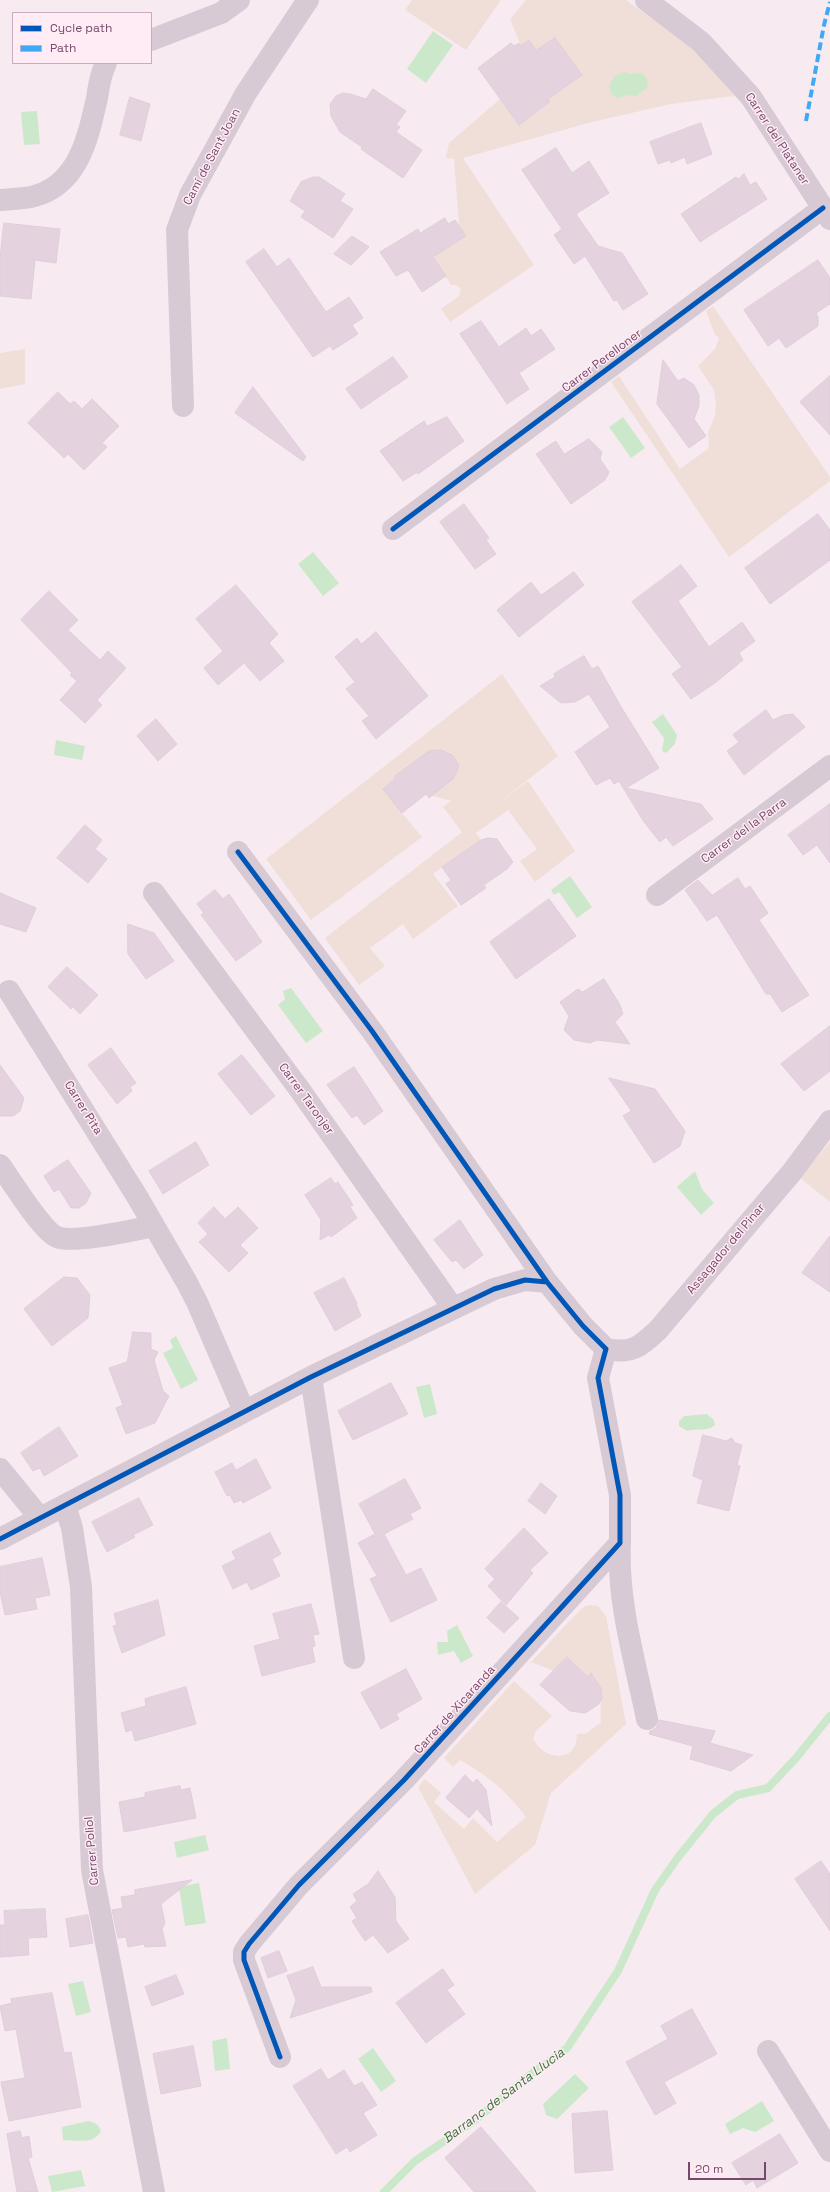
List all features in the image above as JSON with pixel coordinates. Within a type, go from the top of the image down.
[{"type":"street","points":[[152,40],[221,13],[239,0]]},
{"type":"street","name":"Camí de Sant Joan","points":[[183,406],[177,230],[190,195],[246,93],[308,0]]},
{"type":"street","name":"Carrer del Plataner","points":[[646,0],[701,42],[751,97],[826,213]]},
{"type":"street","points":[[0,200],[31,197],[46,192],[58,184],[74,167],[90,134],[100,74],[105,64]]},
{"type":"street","name":"Carrer Perelloner","points":[[393,529],[826,213]]},
{"type":"street","name":"Carrer del la Parra","points":[[657,895],[830,766]]},
{"type":"street","points":[[238,852],[367,1024],[547,1282],[583,1326],[606,1349],[598,1378],[620,1495],[619,1568],[622,1596],[647,1719]]},
{"type":"street","name":"Carrer Taronjer","points":[[154,893],[300,1090],[453,1308]]},
{"type":"street","name":"Carrer Pita","points":[[9,991],[73,1091],[154,1226],[197,1302],[244,1411]]},
{"type":"street","name":"Assagador del Pinar","points":[[606,1349],[623,1351],[632,1350],[641,1345],[658,1330],[792,1172],[830,1121]]},
{"type":"street","points":[[0,1165],[43,1225],[56,1237],[74,1239],[154,1226]]},
{"type":"street","points":[[0,1539],[244,1411],[453,1308],[494,1289],[512,1283],[525,1280],[547,1282]]},
{"type":"street","points":[[311,1377],[354,1658]]},
{"type":"street","points":[[0,1469],[40,1518]]},
{"type":"street","name":"Carrer Poliol","points":[[65,1506],[72,1528],[81,1587],[92,1870],[154,2192]]},
{"type":"street","name":"Carrer de Xicaranda","points":[[280,2057],[244,1960],[244,1952],[249,1944],[299,1885],[404,1780],[620,1543]]},
{"type":"street","points":[[768,2051],[830,2152]]},
{"type":"shaded area","points":[[412,0],[501,0],[466,50],[405,10]]},
{"type":"shaded area","points":[[526,0],[626,0],[685,42],[719,75],[734,96],[671,104],[592,122],[463,158],[534,265],[450,322],[441,309],[459,296],[461,289],[456,285],[451,285],[433,257],[466,236],[459,225],[454,159],[446,158],[449,143],[500,99],[519,125],[550,103],[548,99],[581,75],[555,38],[536,50],[529,40],[521,46],[510,19]]},
{"type":"shaded area","points":[[433,31],[453,45],[426,83],[407,69]]},
{"type":"shaded area","points":[[624,72],[631,74],[642,73],[648,80],[647,88],[636,96],[629,95],[617,98],[610,92],[610,83],[615,76]]},
{"type":"shaded area","points":[[37,111],[40,144],[24,145],[21,112]]},
{"type":"shaded area","points":[[713,306],[830,477],[830,481],[729,557],[611,382],[619,376],[680,469],[709,448],[708,432],[715,416],[716,405],[714,390],[698,366],[715,349],[719,338],[715,335],[706,311]]},
{"type":"shaded area","points":[[25,349],[25,384],[0,389],[0,353]]},
{"type":"shaded area","points":[[623,417],[645,448],[631,458],[609,427]]},
{"type":"shaded area","points":[[313,552],[339,583],[323,596],[298,564]]},
{"type":"shaded area","points":[[502,674],[558,756],[496,805],[528,781],[575,851],[535,882],[520,861],[537,849],[508,810],[476,833],[481,840],[433,874],[458,906],[413,939],[403,924],[370,948],[385,966],[359,985],[325,938],[462,832],[443,807],[451,801],[426,794],[402,813],[422,837],[311,920],[266,859]]},
{"type":"shaded area","points":[[663,714],[677,735],[675,744],[666,753],[662,751],[664,738],[652,722]]},
{"type":"shaded area","points":[[56,740],[85,746],[82,760],[54,755]]},
{"type":"shaded area","points":[[570,876],[592,907],[577,918],[559,892],[554,895],[551,890]]},
{"type":"shaded area","points":[[291,988],[323,1031],[306,1043],[278,1005],[285,999],[283,991]]},
{"type":"shaded area","points":[[830,1142],[830,1202],[800,1178]]},
{"type":"shaded area","points":[[695,1171],[702,1189],[714,1203],[701,1215],[677,1187]]},
{"type":"shaded area","points":[[176,1336],[198,1380],[181,1389],[163,1353],[173,1348],[170,1340]]},
{"type":"shaded area","points":[[430,1384],[437,1414],[424,1418],[416,1387]]},
{"type":"shaded area","points":[[707,1414],[714,1420],[715,1425],[712,1427],[687,1431],[679,1426],[679,1421],[684,1416]]},
{"type":"shaded area","points":[[585,1606],[598,1606],[606,1616],[626,1724],[551,1793],[535,1845],[475,1894],[418,1787],[425,1779],[441,1793],[434,1802],[464,1829],[473,1818],[497,1842],[526,1817],[512,1800],[488,1778],[460,1760],[453,1767],[444,1758],[514,1681],[552,1716],[536,1731],[533,1738],[537,1745],[551,1755],[565,1755],[571,1751],[575,1744],[577,1734],[587,1733],[601,1722],[601,1696],[599,1686],[591,1674],[588,1677],[567,1657],[554,1671],[531,1662],[580,1610]]},
{"type":"shaded area","points":[[457,1625],[473,1656],[461,1663],[454,1651],[438,1655],[437,1642],[448,1642],[447,1631]]},
{"type":"shaded area","points":[[205,1835],[209,1850],[177,1858],[174,1842]]},
{"type":"shaded area","points":[[199,1883],[206,1923],[185,1926],[179,1887]]},
{"type":"shaded area","points":[[83,1981],[91,2012],[76,2016],[68,1984]]},
{"type":"shaded area","points":[[227,2038],[230,2069],[215,2071],[212,2041]]},
{"type":"shaded area","points":[[373,2048],[396,2081],[381,2092],[358,2059]]},
{"type":"shaded area","points":[[575,2074],[589,2088],[557,2119],[546,2115],[543,2104]]},
{"type":"shaded area","points":[[762,2101],[774,2121],[755,2132],[743,2128],[730,2134],[725,2124]]},
{"type":"shaded area","points":[[88,2121],[98,2125],[101,2131],[98,2135],[84,2141],[63,2140],[62,2127]]},
{"type":"shaded area","points":[[81,2170],[85,2186],[52,2192],[48,2176]]},
{"type":"building","points":[[555,38],[582,75],[548,99],[550,102],[519,125],[478,68],[511,43],[514,46],[519,43],[521,46],[529,40],[536,50]]},
{"type":"building","points":[[373,89],[406,111],[396,125],[400,127],[396,132],[422,150],[403,178],[361,149],[362,147],[340,132],[331,116],[330,104],[336,96],[343,93],[366,99]]},
{"type":"building","points":[[130,97],[150,104],[141,141],[120,135]]},
{"type":"building","points":[[701,123],[712,154],[687,164],[685,157],[671,163],[670,160],[658,164],[650,142]]},
{"type":"building","points":[[556,148],[572,173],[589,161],[609,193],[576,214],[598,246],[622,253],[648,294],[623,310],[617,300],[614,301],[585,256],[574,264],[554,235],[562,229],[522,170]]},
{"type":"building","points":[[744,174],[750,185],[756,182],[767,199],[700,242],[681,214],[736,177],[738,179]]},
{"type":"building","points":[[313,177],[319,177],[345,194],[340,201],[353,209],[333,238],[301,217],[305,211],[290,201],[301,182]]},
{"type":"building","points":[[445,218],[448,224],[455,220],[466,236],[433,257],[446,276],[422,292],[408,270],[396,276],[380,252],[418,229],[420,233]]},
{"type":"building","points":[[4,223],[60,229],[56,263],[35,260],[31,299],[0,296],[0,260]]},
{"type":"building","points":[[352,236],[369,247],[351,265],[334,254]]},
{"type":"building","points":[[264,249],[277,267],[289,258],[326,312],[349,297],[363,318],[352,325],[358,334],[333,350],[330,346],[313,357],[246,262]]},
{"type":"building","points":[[818,260],[830,278],[830,304],[816,313],[818,317],[818,326],[786,348],[779,338],[768,346],[744,310]]},
{"type":"building","points":[[481,321],[499,347],[526,328],[531,336],[541,329],[555,349],[519,373],[529,389],[507,404],[460,334]]},
{"type":"building","points":[[393,357],[408,377],[361,409],[346,389]]},
{"type":"building","points":[[663,360],[678,381],[684,378],[694,385],[699,395],[699,406],[694,419],[706,436],[689,448],[657,404]]},
{"type":"building","points":[[830,376],[830,435],[800,402]]},
{"type":"building","points":[[253,387],[306,457],[303,461],[235,413]]},
{"type":"building","points":[[58,392],[70,404],[74,401],[82,409],[92,399],[119,426],[102,443],[107,447],[84,470],[68,454],[64,458],[28,423]]},
{"type":"building","points":[[447,417],[464,441],[418,474],[417,472],[403,481],[380,451],[424,421],[427,426]]},
{"type":"building","points":[[589,439],[602,452],[600,459],[609,472],[605,480],[571,504],[536,454],[556,441],[564,454]]},
{"type":"building","points":[[464,504],[489,538],[486,540],[496,554],[475,569],[440,522]]},
{"type":"building","points":[[818,514],[830,530],[830,560],[770,604],[745,568]]},
{"type":"building","points":[[681,565],[697,586],[678,601],[709,647],[742,622],[755,641],[739,653],[743,660],[715,683],[691,699],[672,674],[682,667],[632,602]]},
{"type":"building","points":[[574,572],[584,585],[519,637],[497,610],[531,582],[541,595]]},
{"type":"building","points":[[236,585],[278,634],[269,643],[284,661],[260,681],[244,663],[218,685],[204,668],[223,651],[196,619]]},
{"type":"building","points":[[49,591],[78,620],[68,630],[100,660],[108,651],[126,668],[97,700],[102,705],[85,723],[60,700],[77,681],[70,675],[72,673],[21,620]]},
{"type":"building","points":[[376,632],[428,696],[376,739],[362,721],[369,716],[346,689],[355,682],[335,657],[357,638],[361,644]]},
{"type":"building","points":[[584,656],[592,669],[598,666],[659,768],[626,788],[701,804],[713,819],[673,846],[666,837],[660,842],[644,822],[619,781],[614,784],[610,778],[596,785],[575,752],[610,727],[589,694],[575,702],[561,703],[540,686],[555,677],[554,674]]},
{"type":"building","points":[[766,710],[773,720],[784,715],[793,714],[805,727],[744,775],[727,751],[739,742],[733,735]]},
{"type":"building","points":[[156,719],[177,744],[158,761],[137,736]]},
{"type":"building","points":[[441,750],[452,755],[459,765],[454,778],[429,798],[426,794],[402,813],[383,789],[395,779],[395,776],[429,751]]},
{"type":"building","points":[[830,804],[830,863],[817,845],[803,855],[788,835]]},
{"type":"building","points":[[85,825],[102,840],[95,849],[107,859],[88,883],[57,858]]},
{"type":"building","points":[[488,838],[497,839],[513,862],[507,869],[484,885],[486,888],[461,905],[446,884],[451,880],[442,867],[481,840]]},
{"type":"building","points":[[738,878],[745,889],[750,886],[768,913],[759,920],[809,995],[782,1012],[770,994],[766,994],[717,915],[707,921],[685,890],[698,880],[712,895]]},
{"type":"building","points":[[215,890],[223,899],[229,894],[262,942],[236,961],[201,915],[204,913],[197,904]]},
{"type":"building","points":[[0,893],[36,908],[26,932],[0,924]]},
{"type":"building","points":[[549,899],[576,936],[516,979],[490,942]]},
{"type":"building","points":[[128,924],[154,933],[174,961],[146,979],[128,954]]},
{"type":"building","points":[[67,967],[98,995],[80,1014],[73,1007],[71,1009],[48,987]]},
{"type":"building","points":[[604,979],[620,1005],[623,1014],[615,1022],[630,1044],[597,1040],[590,1043],[574,1040],[564,1030],[569,1016],[560,1002],[578,989],[582,992]]},
{"type":"building","points":[[830,1026],[830,1071],[804,1091],[781,1064]]},
{"type":"building","points":[[111,1048],[136,1083],[130,1087],[132,1091],[117,1104],[88,1065]]},
{"type":"building","points":[[242,1055],[275,1096],[251,1115],[218,1074]]},
{"type":"building","points":[[0,1065],[24,1098],[20,1111],[13,1116],[0,1116]]},
{"type":"building","points":[[354,1067],[383,1111],[364,1125],[357,1115],[352,1118],[327,1085]]},
{"type":"building","points":[[609,1078],[655,1089],[685,1131],[680,1146],[654,1163],[623,1116],[631,1111]]},
{"type":"building","points":[[196,1142],[209,1165],[163,1194],[149,1171]]},
{"type":"building","points":[[68,1160],[91,1193],[86,1203],[79,1208],[71,1208],[59,1189],[54,1192],[44,1176]]},
{"type":"building","points":[[331,1178],[335,1184],[338,1182],[353,1205],[350,1207],[357,1218],[331,1237],[329,1235],[320,1240],[321,1220],[305,1195]]},
{"type":"building","points":[[214,1207],[225,1219],[238,1207],[258,1228],[240,1245],[248,1253],[229,1272],[199,1242],[208,1234],[198,1223]]},
{"type":"building","points":[[460,1220],[483,1255],[464,1269],[456,1260],[452,1262],[434,1240]]},
{"type":"building","points":[[830,1236],[830,1292],[802,1273]]},
{"type":"building","points":[[64,1277],[77,1278],[90,1295],[88,1318],[52,1346],[24,1309]]},
{"type":"building","points":[[344,1278],[357,1303],[356,1304],[361,1316],[335,1331],[314,1293]]},
{"type":"building","points":[[133,1332],[151,1333],[151,1349],[158,1352],[154,1360],[163,1391],[169,1396],[155,1423],[126,1434],[116,1408],[123,1405],[109,1368],[127,1362]]},
{"type":"building","points":[[391,1383],[408,1414],[353,1440],[338,1411]]},
{"type":"building","points":[[59,1427],[78,1456],[44,1476],[40,1468],[33,1471],[21,1453]]},
{"type":"building","points":[[703,1435],[726,1441],[732,1438],[735,1443],[742,1445],[737,1465],[740,1466],[729,1511],[697,1503],[703,1480],[693,1476]]},
{"type":"building","points":[[256,1459],[271,1488],[243,1503],[241,1500],[234,1503],[230,1495],[227,1496],[215,1472],[232,1463],[236,1470]]},
{"type":"building","points":[[405,1479],[421,1508],[410,1514],[413,1519],[384,1534],[406,1575],[421,1568],[437,1600],[391,1622],[370,1579],[377,1576],[358,1543],[375,1534],[359,1504]]},
{"type":"building","points":[[541,1483],[557,1496],[545,1514],[528,1501]]},
{"type":"building","points":[[139,1498],[153,1525],[133,1535],[135,1537],[107,1552],[92,1522]]},
{"type":"building","points":[[524,1528],[548,1553],[530,1570],[533,1573],[506,1605],[488,1586],[495,1579],[485,1569]]},
{"type":"building","points":[[270,1533],[281,1554],[272,1559],[280,1576],[251,1590],[247,1582],[233,1589],[222,1566],[236,1559],[232,1552]]},
{"type":"building","points":[[42,1558],[50,1595],[35,1598],[37,1609],[5,1615],[0,1592],[0,1567]]},
{"type":"building","points":[[158,1600],[165,1635],[122,1653],[113,1626],[117,1625],[114,1614]]},
{"type":"building","points":[[501,1602],[519,1618],[504,1633],[487,1618]]},
{"type":"building","points":[[311,1604],[319,1634],[313,1635],[315,1646],[312,1647],[315,1662],[262,1676],[254,1646],[280,1639],[273,1614]]},
{"type":"building","points":[[567,1657],[588,1677],[591,1673],[601,1688],[602,1698],[599,1704],[585,1713],[570,1711],[540,1685]]},
{"type":"building","points":[[406,1669],[422,1699],[396,1714],[399,1719],[381,1729],[361,1693]]},
{"type":"building","points":[[186,1687],[196,1724],[135,1741],[132,1730],[126,1732],[121,1713],[146,1706],[145,1699]]},
{"type":"building","points":[[659,1720],[715,1731],[710,1743],[753,1755],[731,1771],[690,1759],[693,1746],[649,1734],[650,1731],[656,1728]]},
{"type":"building","points":[[465,1775],[473,1783],[477,1779],[486,1790],[492,1826],[477,1809],[469,1818],[446,1798]]},
{"type":"building","points":[[180,1786],[181,1790],[190,1788],[196,1818],[124,1832],[119,1802],[145,1797],[145,1793]]},
{"type":"building","points":[[821,1861],[830,1874],[830,1931],[795,1879]]},
{"type":"building","points":[[378,1871],[395,1897],[396,1921],[409,1939],[388,1953],[373,1935],[365,1941],[352,1921],[357,1918],[350,1907],[357,1901],[353,1894],[368,1884]]},
{"type":"building","points":[[192,1880],[161,1904],[165,1923],[162,1929],[166,1946],[145,1947],[144,1944],[128,1947],[126,1937],[118,1938],[112,1910],[123,1908],[121,1897],[135,1895],[135,1890]]},
{"type":"building","points":[[45,1909],[47,1937],[28,1938],[29,1955],[0,1957],[0,1925],[5,1925],[4,1911]]},
{"type":"building","points":[[88,1915],[93,1943],[70,1947],[66,1919]]},
{"type":"building","points":[[279,1951],[287,1971],[268,1978],[261,1958]]},
{"type":"building","points":[[313,1967],[321,1987],[371,1987],[372,1992],[290,2018],[296,2000],[287,1976]]},
{"type":"building","points":[[443,1969],[454,1985],[447,1990],[465,2014],[426,2043],[396,2003]]},
{"type":"building","points":[[176,1975],[184,1994],[152,2006],[145,1987]]},
{"type":"building","points":[[52,1993],[64,2053],[71,2052],[81,2107],[9,2121],[1,2082],[25,2078],[16,2029],[5,2031],[0,2006],[12,2003],[11,1999]]},
{"type":"building","points":[[692,2009],[717,2054],[664,2082],[676,2103],[655,2115],[626,2062],[668,2039],[661,2026]]},
{"type":"building","points":[[193,2046],[201,2086],[161,2094],[153,2054]]},
{"type":"building","points":[[321,2069],[328,2080],[344,2070],[354,2086],[362,2082],[377,2105],[363,2113],[377,2135],[350,2152],[347,2147],[336,2154],[293,2086]]},
{"type":"building","points":[[607,2111],[613,2170],[575,2173],[572,2114]]},
{"type":"building","points":[[481,2127],[536,2192],[474,2192],[445,2158]]},
{"type":"building","points":[[20,2131],[22,2138],[29,2136],[32,2157],[28,2158],[38,2192],[17,2192],[7,2134]]},
{"type":"building","points":[[780,2134],[798,2163],[757,2188],[753,2180],[746,2185],[732,2163]]},
{"type":"waterway","name":"Barranc de Santa Llucia","points":[[384,2192],[415,2161],[474,2121],[530,2075],[567,2048],[618,1971],[655,1890],[679,1856],[713,1814],[737,1795],[768,1788],[796,1758],[830,1716]]},
{"type":"marked path","points":[[806,121],[824,25],[830,2]]},
{"type":"cycle path","points":[[393,529],[823,208]]},
{"type":"cycle path","points":[[238,852],[372,1031],[547,1282]]},
{"type":"cycle path","points":[[0,1539],[311,1377],[494,1289],[525,1280],[547,1282],[583,1326],[606,1349],[598,1378],[620,1495],[620,1543],[404,1780],[299,1885],[249,1944],[244,1952],[244,1960],[280,2057]]}]
